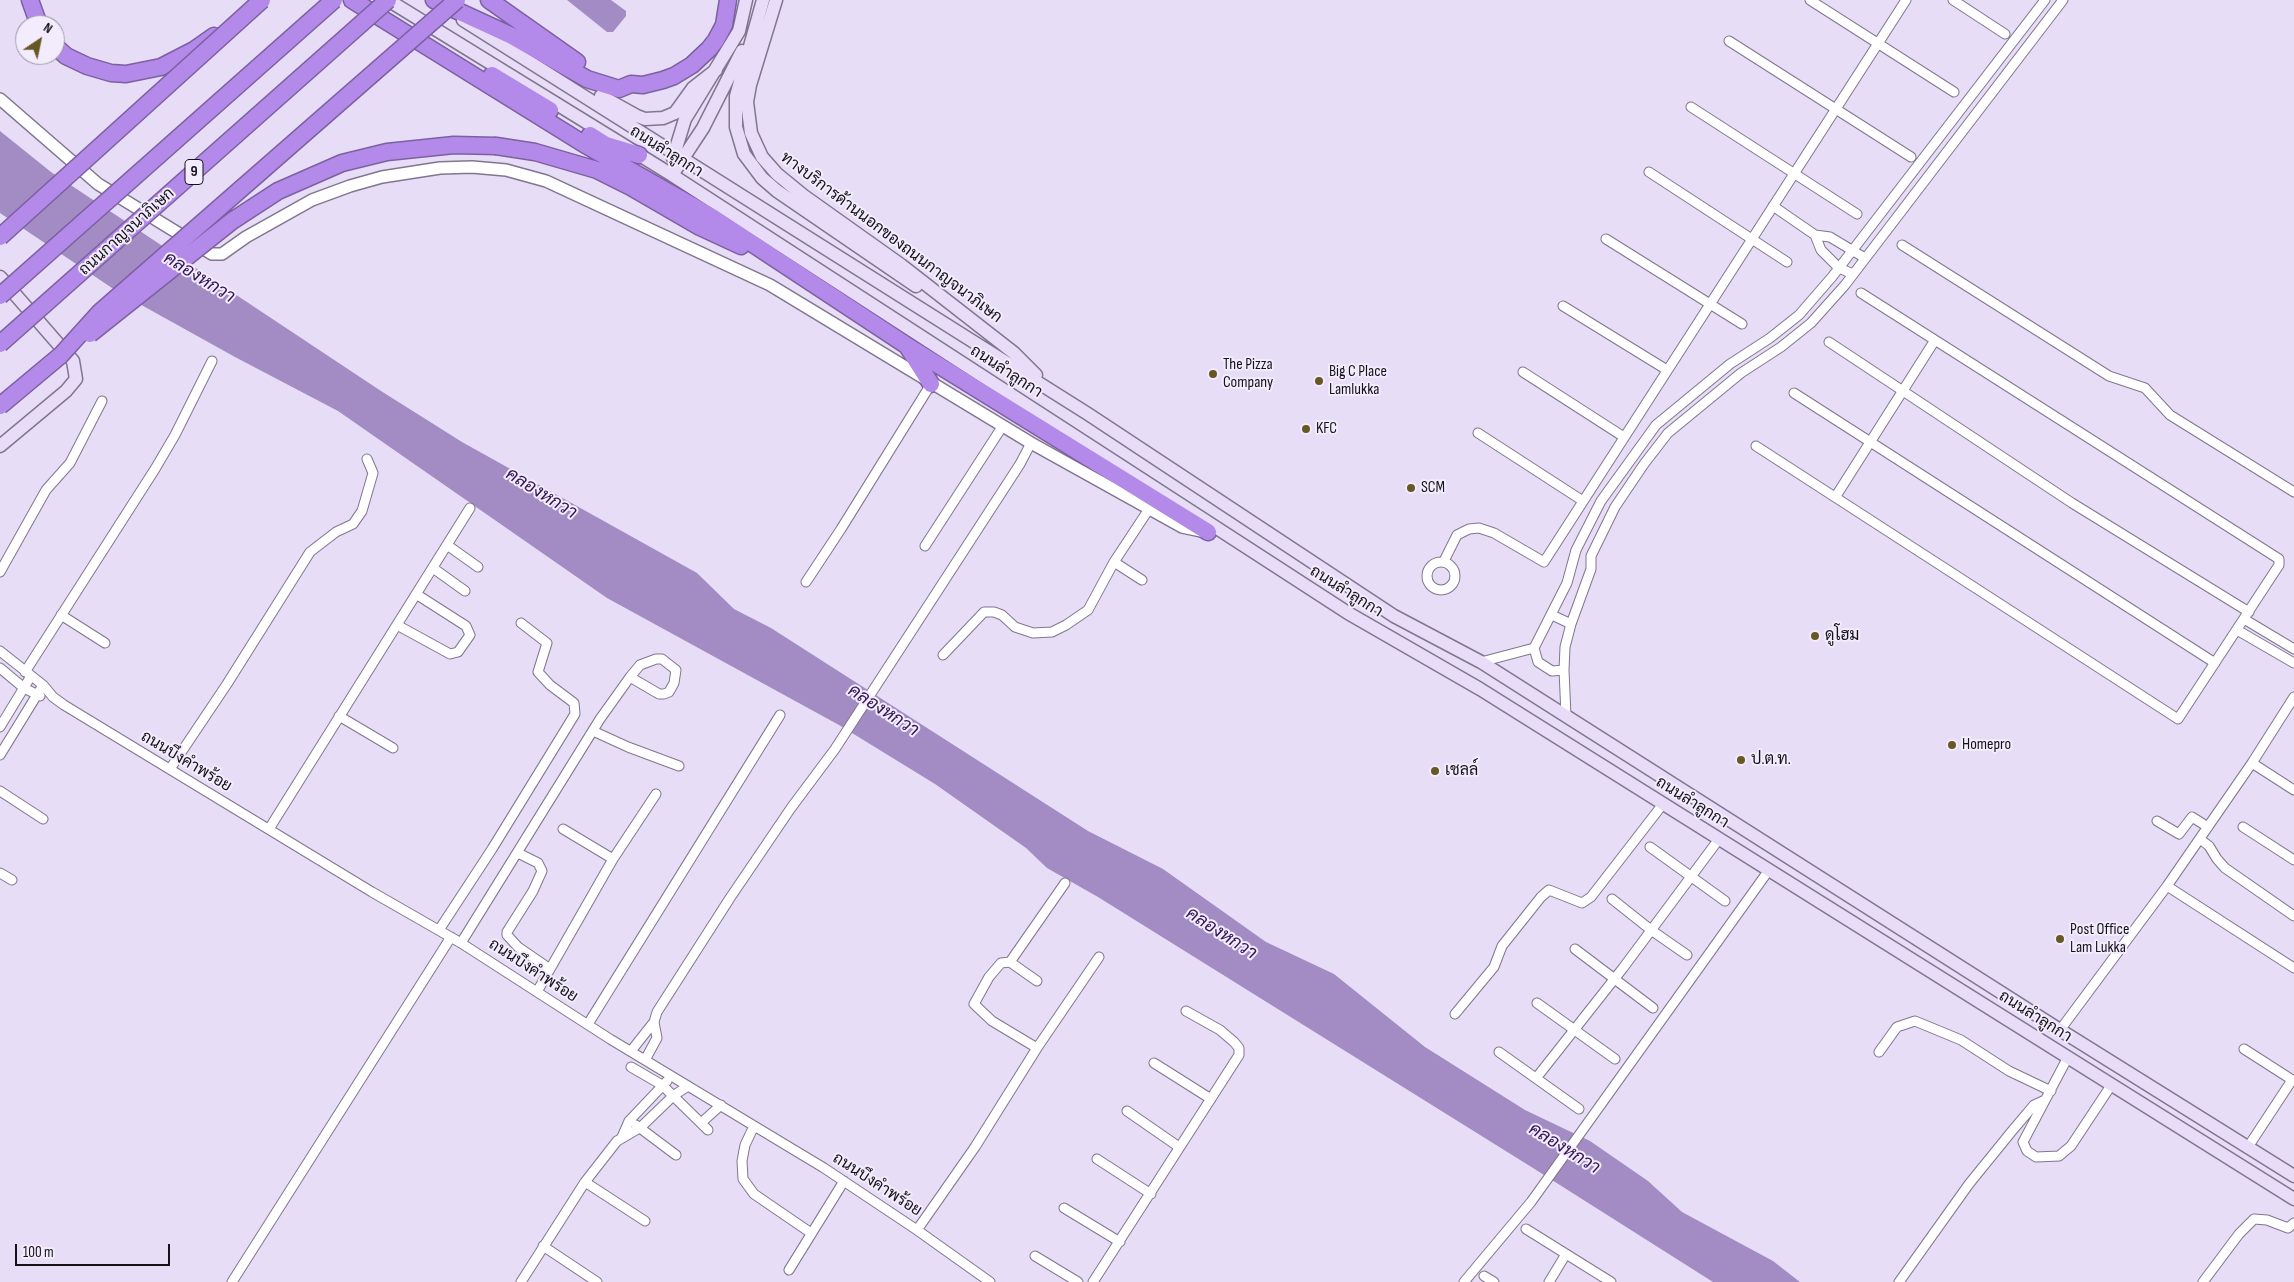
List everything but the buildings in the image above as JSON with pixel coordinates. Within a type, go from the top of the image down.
[{"type":"highway","points":[[30,0],[35,15]]},
{"type":"highway","points":[[65,54],[75,61],[97,70],[126,74],[150,70],[194,50],[262,0]]},
{"type":"highway","points":[[0,237],[262,0]]},
{"type":"highway","name":"9","points":[[0,296],[334,0]]},
{"type":"highway","points":[[352,0],[584,144],[712,217],[906,345],[1208,532]]},
{"type":"highway","points":[[360,0],[436,46],[512,86],[606,145],[639,155]]},
{"type":"highway","name":"ถนนกาญจนาภิเษก","points":[[0,344],[388,0]]},
{"type":"highway","points":[[433,0],[512,36],[586,79],[620,89],[631,84]]},
{"type":"highway","points":[[60,355],[107,307],[457,0]]},
{"type":"highway","points":[[489,0],[586,68],[604,76],[631,84],[654,83],[674,76],[700,58],[709,49],[721,31],[726,17],[728,0]]},
{"type":"highway","points":[[0,406],[60,355],[108,321],[232,221],[278,191],[342,163],[387,152],[454,144],[496,146],[535,152],[597,170],[631,187],[700,227],[784,266]]},
{"type":"highway","points":[[906,345],[932,384]]},
{"type":"main road","name":"ถนนลำลูกกา","points":[[388,0],[668,173],[1234,540],[1381,633],[1480,689],[2294,1199]]},
{"type":"main road","name":"ถนนลำลูกกา","points":[[433,0],[1057,394],[1394,616],[1481,662],[2060,1030],[2294,1176]]},
{"type":"main road","points":[[679,155],[679,134],[697,100],[739,31],[746,0]]},
{"type":"main road","points":[[668,173],[679,155],[694,143],[714,109],[741,54],[762,0]]},
{"type":"main road","points":[[762,0],[736,96],[734,112],[740,144],[750,164],[777,191],[1014,353]]},
{"type":"main road","name":"ทางบริการด้านนอกของถนนกาญจนาภิเษก","points":[[776,0],[750,85],[747,102],[750,133],[762,157],[777,174],[804,196],[901,264],[1014,353],[1057,394]]},
{"type":"main road","points":[[504,46],[538,57],[614,104],[645,119],[663,118],[675,113],[693,88],[716,70]]},
{"type":"main road","points":[[697,100],[692,116],[697,122],[705,119],[714,109]]},
{"type":"main road","points":[[762,233],[774,214]]},
{"type":"main road","points":[[0,277],[73,360],[76,379],[66,391],[0,446]]},
{"type":"main road","points":[[1208,532],[1234,540]]},
{"type":"street","points":[[1810,0],[1954,92]]},
{"type":"street","points":[[1444,561],[1457,535],[1469,529],[1479,528],[1494,533],[1544,562],[1906,0]]},
{"type":"street","points":[[1953,0],[2005,34]]},
{"type":"street","points":[[1564,670],[1552,671],[1538,662],[1534,648],[1568,582],[1576,550],[1601,501],[1631,457],[1656,425],[1712,379],[1799,315],[1853,250],[2044,0]]},
{"type":"street","points":[[1566,716],[1565,647],[1571,624],[1591,569],[1591,556],[1615,507],[1644,464],[1668,433],[1741,373],[1781,347],[1811,323],[1853,274],[2063,0]]},
{"type":"street","points":[[1729,41],[1912,157]]},
{"type":"street","points":[[0,99],[98,184],[212,254],[222,254],[254,232],[312,200],[350,186],[397,174],[440,168],[472,167],[506,170],[562,188],[770,285],[1002,427],[1182,527],[1208,532]]},
{"type":"street","points":[[1691,107],[1857,214]]},
{"type":"street","points":[[1962,108],[1974,116]]},
{"type":"street","points":[[1649,172],[1787,262]]},
{"type":"street","points":[[1773,206],[1815,235],[1830,237],[1865,258]]},
{"type":"street","points":[[1815,235],[1821,250],[1839,268],[1853,274]]},
{"type":"street","points":[[1606,239],[1742,324]]},
{"type":"street","points":[[1902,245],[2110,376],[2145,388],[2170,415],[2294,492]]},
{"type":"street","points":[[1756,446],[2178,719],[2279,565],[2279,559],[1861,293]]},
{"type":"street","points":[[1562,306],[1667,370]]},
{"type":"street","points":[[1836,496],[1935,340]]},
{"type":"street","points":[[1829,342],[2246,615],[2294,649]]},
{"type":"street","points":[[13,732],[0,726],[24,688],[28,674],[61,615],[175,435],[212,361]]},
{"type":"street","points":[[1523,372],[1624,437]]},
{"type":"street","points":[[1712,379],[1721,389]]},
{"type":"street","points":[[806,582],[932,384]]},
{"type":"street","points":[[1794,393],[2215,663]]},
{"type":"street","points":[[0,572],[46,490],[70,463],[102,401]]},
{"type":"street","points":[[925,546],[1002,427]]},
{"type":"street","points":[[1478,433],[1583,502]]},
{"type":"street","points":[[631,1051],[654,1022],[658,1012],[730,898],[885,674],[1020,464],[1031,443]]},
{"type":"street","points":[[170,769],[310,552],[336,532],[353,524],[362,511],[373,473],[367,459]]},
{"type":"street","points":[[269,829],[470,508]]},
{"type":"street","points":[[943,655],[984,612],[994,612],[1002,615],[1015,627],[1033,633],[1052,632],[1088,610],[1114,562],[1149,509]]},
{"type":"street","points":[[447,545],[478,567]]},
{"type":"street","points":[[1114,562],[1142,580]]},
{"type":"street","points":[[1572,566],[1591,569]]},
{"type":"street","points":[[433,568],[465,591]]},
{"type":"street","points":[[397,625],[450,654],[458,652],[470,635],[466,626],[416,594]]},
{"type":"street","points":[[61,615],[105,643]]},
{"type":"street","points":[[1552,615],[1571,624]]},
{"type":"street","points":[[439,930],[492,850],[575,714],[574,703],[550,685],[538,672],[547,643],[521,623]]},
{"type":"street","points":[[2237,630],[2294,663]]},
{"type":"street","points":[[1481,662],[1534,648]]},
{"type":"street","name":"ถนนบึงคำพร้อย","points":[[0,651],[43,685],[53,697],[269,829],[461,942],[645,1060],[844,1181],[918,1230],[990,1282]]},
{"type":"street","points":[[461,942],[593,732],[630,677],[640,664],[662,659],[676,670],[674,683],[669,692],[664,694],[659,694],[630,677]]},
{"type":"street","name":"ถนนบึงคำพร้อย","points":[[0,668],[24,688],[36,695],[53,697]]},
{"type":"street","points":[[0,755],[43,685]]},
{"type":"street","points":[[2060,1030],[2167,886],[2291,707],[2294,697]]},
{"type":"street","points":[[339,716],[393,748]]},
{"type":"street","points":[[588,1024],[780,716]]},
{"type":"street","points":[[593,732],[679,766]]},
{"type":"street","points":[[2252,763],[2294,790]]},
{"type":"street","points":[[0,791],[43,818]]},
{"type":"street","points":[[538,990],[612,859],[656,794]]},
{"type":"street","points":[[1455,1014],[1494,967],[1502,946],[1541,897],[1549,890],[1582,904],[1591,897],[1663,804]]},
{"type":"street","points":[[2157,821],[2179,834],[2192,817],[2208,827]]},
{"type":"street","points":[[2243,827],[2294,860]]},
{"type":"street","points":[[563,829],[612,859]]},
{"type":"street","points":[[1537,1077],[1614,980],[1719,839]]},
{"type":"street","points":[[2200,839],[2209,846],[2216,859],[2225,868],[2294,916]]},
{"type":"street","points":[[1650,848],[1725,901]]},
{"type":"street","points":[[518,853],[538,863],[542,870],[540,880],[507,932],[507,935],[518,947],[550,969]]},
{"type":"street","points":[[1464,1282],[1531,1202],[1769,870]]},
{"type":"street","points":[[0,873],[12,880]]},
{"type":"street","points":[[1010,962],[1065,883]]},
{"type":"street","points":[[2167,886],[2294,968]]},
{"type":"street","points":[[1612,899],[1651,930],[1687,955]]},
{"type":"street","points":[[232,1282],[451,937]]},
{"type":"street","points":[[1575,949],[1653,1008]]},
{"type":"street","points":[[918,1230],[975,1147],[1037,1048],[1099,957]]},
{"type":"street","points":[[1037,981],[1010,962],[1001,963],[989,977],[974,1004],[992,1021],[1037,1048]]},
{"type":"street","points":[[1537,1003],[1615,1059]]},
{"type":"street","points":[[1093,1282],[1239,1055],[1239,1048],[1220,1030],[1186,1011]]},
{"type":"street","points":[[1879,1052],[1897,1027],[1915,1021],[1961,1040],[2009,1070],[2051,1091]]},
{"type":"street","points":[[645,1060],[657,1038],[654,1022]]},
{"type":"street","points":[[2244,1049],[2293,1081],[2248,1147]]},
{"type":"street","points":[[1499,1052],[1580,1109]]},
{"type":"street","points":[[2068,1057],[2023,1142],[2027,1151],[2036,1157],[2059,1156],[2072,1146],[2112,1084]]},
{"type":"street","points":[[1154,1063],[1211,1099]]},
{"type":"street","points":[[631,1066],[662,1085],[704,1127],[721,1105]]},
{"type":"street","points":[[521,1282],[585,1182],[622,1137],[629,1121],[662,1085],[673,1076]]},
{"type":"street","points":[[622,1137],[641,1128],[673,1096],[688,1086]]},
{"type":"street","points":[[1899,1282],[1970,1184],[2034,1105],[2045,1100]]},
{"type":"street","points":[[1127,1111],[1179,1147]]},
{"type":"street","points":[[629,1121],[676,1154]]},
{"type":"street","points":[[754,1126],[745,1145],[742,1161],[743,1179],[754,1194],[812,1233]]},
{"type":"street","points":[[1097,1159],[1151,1194]]},
{"type":"street","points":[[789,1270],[844,1181]]},
{"type":"street","points":[[585,1182],[645,1221]]},
{"type":"street","points":[[1064,1208],[1120,1242]]},
{"type":"street","points":[[2203,1282],[2239,1234],[2254,1219],[2267,1220],[2288,1228],[2294,1224]]},
{"type":"street","points":[[1526,1229],[1611,1282]]},
{"type":"street","points":[[543,1246],[597,1282]]},
{"type":"street","points":[[1549,1282],[1566,1254]]},
{"type":"street","points":[[1035,1256],[1078,1282]]},
{"type":"street","points":[[1484,1276],[1494,1282]]},
{"type":"water","points":[[567,0],[611,0],[626,11],[626,16],[613,32],[607,32]]},
{"type":"water","name":"คลองหกวา","points":[[0,131],[51,172],[381,391],[462,442],[697,573],[734,609],[771,628],[1088,831],[1163,869],[1266,942],[1334,974],[1425,1047],[1525,1110],[1590,1141],[1648,1181],[1682,1212],[1773,1261],[1800,1282],[1713,1282],[1098,897],[1047,868],[1026,848],[935,784],[839,725],[607,598],[338,411],[235,357],[118,292],[0,213]]},
{"type":"place","name":"The Pizza Company","points":[[1213,374]]},
{"type":"place","name":"Big C Place Lamlukka","points":[[1319,381]]},
{"type":"place","name":"KFC","points":[[1306,429]]},
{"type":"place","name":"SCM","points":[[1411,488]]},
{"type":"place","name":"ดูโฮม","points":[[1815,636]]},
{"type":"place","name":"Homepro","points":[[1952,745]]},
{"type":"place","name":"ป.ต.ท.","points":[[1741,760]]},
{"type":"place","name":"เชลล์","points":[[1435,771]]},
{"type":"place","name":"Post Office Lam Lukka","points":[[2060,939]]}]
